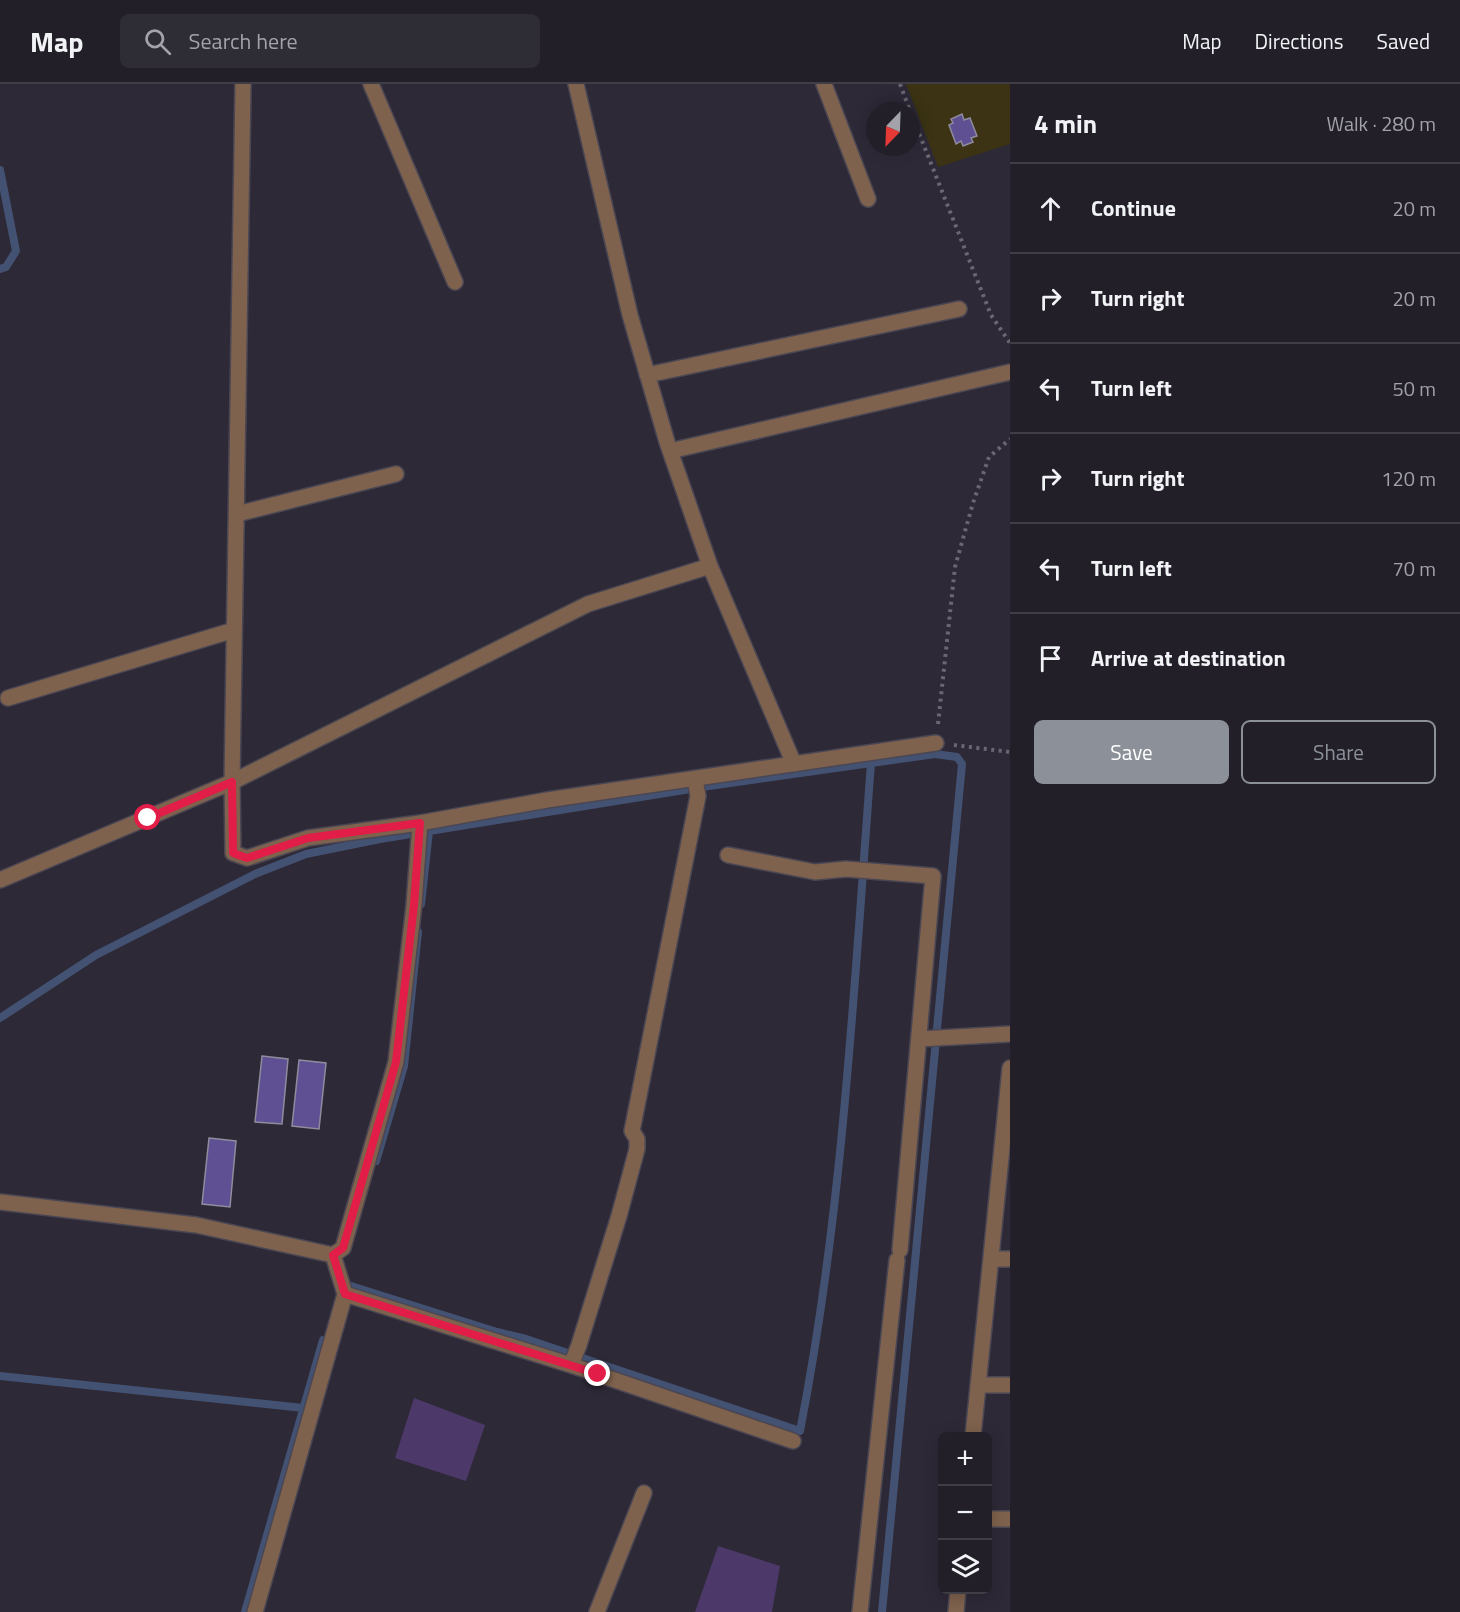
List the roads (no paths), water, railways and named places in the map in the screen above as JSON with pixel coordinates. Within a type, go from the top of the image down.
[{"type":"street","points":[[243,84],[232,782],[233,853],[247,858],[308,838],[420,830],[547,800],[696,786],[794,764],[936,743]]},
{"type":"street","points":[[371,84],[455,282]]},
{"type":"street","points":[[576,84],[630,315],[670,451],[710,566],[794,764]]},
{"type":"street","points":[[824,84],[868,199]]},
{"type":"street","points":[[647,375],[959,309]]},
{"type":"street","points":[[670,451],[1010,372]]},
{"type":"street","points":[[237,514],[396,474]]},
{"type":"street","points":[[0,880],[232,782],[588,603],[710,566]]},
{"type":"street","points":[[8,698],[234,630]]},
{"type":"street","points":[[574,1358],[619,1216],[638,1140],[632,1131],[696,786]]},
{"type":"street","points":[[0,1202],[196,1225],[333,1255],[343,1248],[396,1062],[420,830]]},
{"type":"street","points":[[728,855],[815,872],[846,870],[933,876],[932,1038],[898,1255],[860,1612]]},
{"type":"street","points":[[932,1038],[1010,1034]]},
{"type":"street","points":[[973,1432],[991,1259],[1007,1134],[1010,1068]]},
{"type":"street","points":[[255,1612],[345,1294],[333,1255]]},
{"type":"street","points":[[991,1259],[1010,1259]]},
{"type":"street","points":[[345,1294],[574,1358],[793,1441]]},
{"type":"street","points":[[978,1385],[1010,1385]]},
{"type":"street","points":[[597,1612],[644,1493]]},
{"type":"street","points":[[992,1519],[1010,1519]]},
{"type":"street","points":[[956,1612],[958,1594]]},
{"type":"waterway","points":[[0,170],[16,251],[6,267],[0,269]]},
{"type":"waterway","points":[[0,1018],[96,955],[255,874],[306,854],[380,839],[709,786],[935,754],[957,757],[962,764],[882,1612]]},
{"type":"waterway","points":[[351,1286],[526,1339],[800,1431],[815,1348],[837,1182],[871,763]]},
{"type":"waterway","points":[[421,904],[429,831]]},
{"type":"waterway","points":[[376,1161],[404,1066],[418,932]]},
{"type":"waterway","points":[[245,1612],[323,1340]]},
{"type":"waterway","points":[[0,1376],[303,1408]]}]
